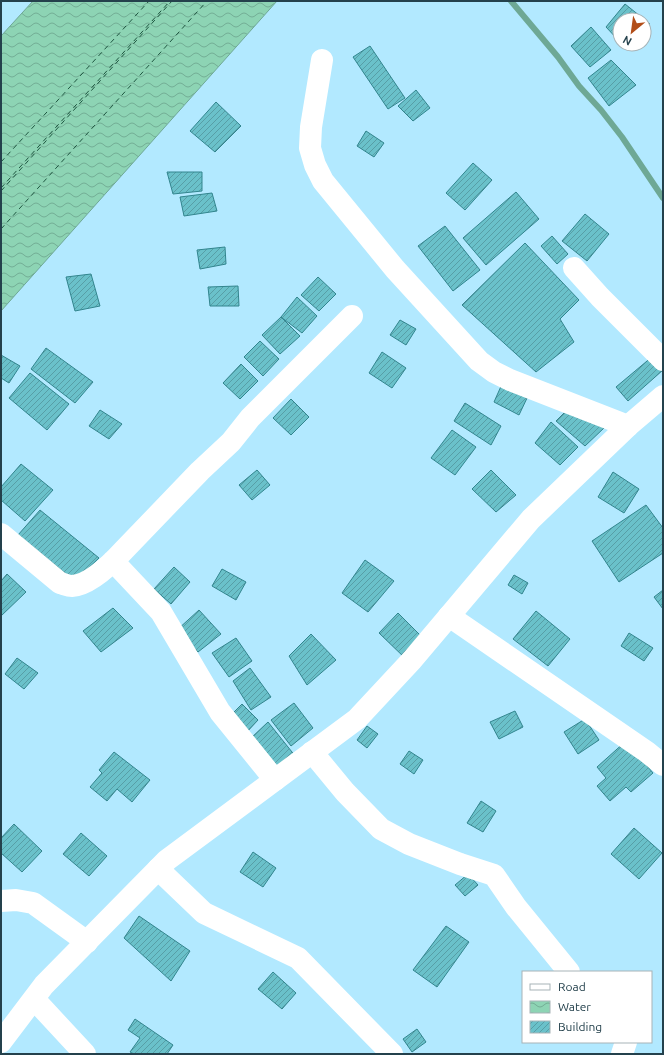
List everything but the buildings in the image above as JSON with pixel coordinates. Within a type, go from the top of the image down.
[{"type":"street","points":[[322,60],[311,127],[310,148],[315,165],[323,181],[395,269],[479,361],[494,372],[510,380],[628,426]]},
{"type":"street","points":[[574,268],[600,297],[663,360]]},
{"type":"street","points":[[1,534],[60,583],[72,586],[87,582],[113,561],[200,471],[231,442],[250,418],[352,316]]},
{"type":"street","points":[[1,1042],[44,985],[167,860],[357,719],[412,660],[532,519],[628,426],[663,396]]},
{"type":"street","points":[[113,561],[161,612],[220,712],[275,780]]},
{"type":"street","points":[[450,616],[647,752],[663,765]]},
{"type":"street","points":[[312,752],[345,792],[381,829],[409,844],[460,864],[494,875],[516,907],[568,971]]},
{"type":"street","points":[[158,869],[204,913],[298,958],[392,1054]]},
{"type":"street","points":[[1,901],[16,900],[33,903],[87,942]]},
{"type":"street","points":[[34,999],[85,1054]]},
{"type":"street","points":[[622,1054],[626,1043]]},
{"type":"water","points":[[33,1],[277,1],[1,311],[1,36]]},
{"type":"waterway","points":[[511,1],[622,137],[663,198]]},
{"type":"ferry route","points":[[1,162],[149,1]]},
{"type":"ferry route","points":[[1,188],[170,1]]},
{"type":"ferry route","points":[[1,191],[172,1]]},
{"type":"ferry route","points":[[1,229],[207,1]]}]
